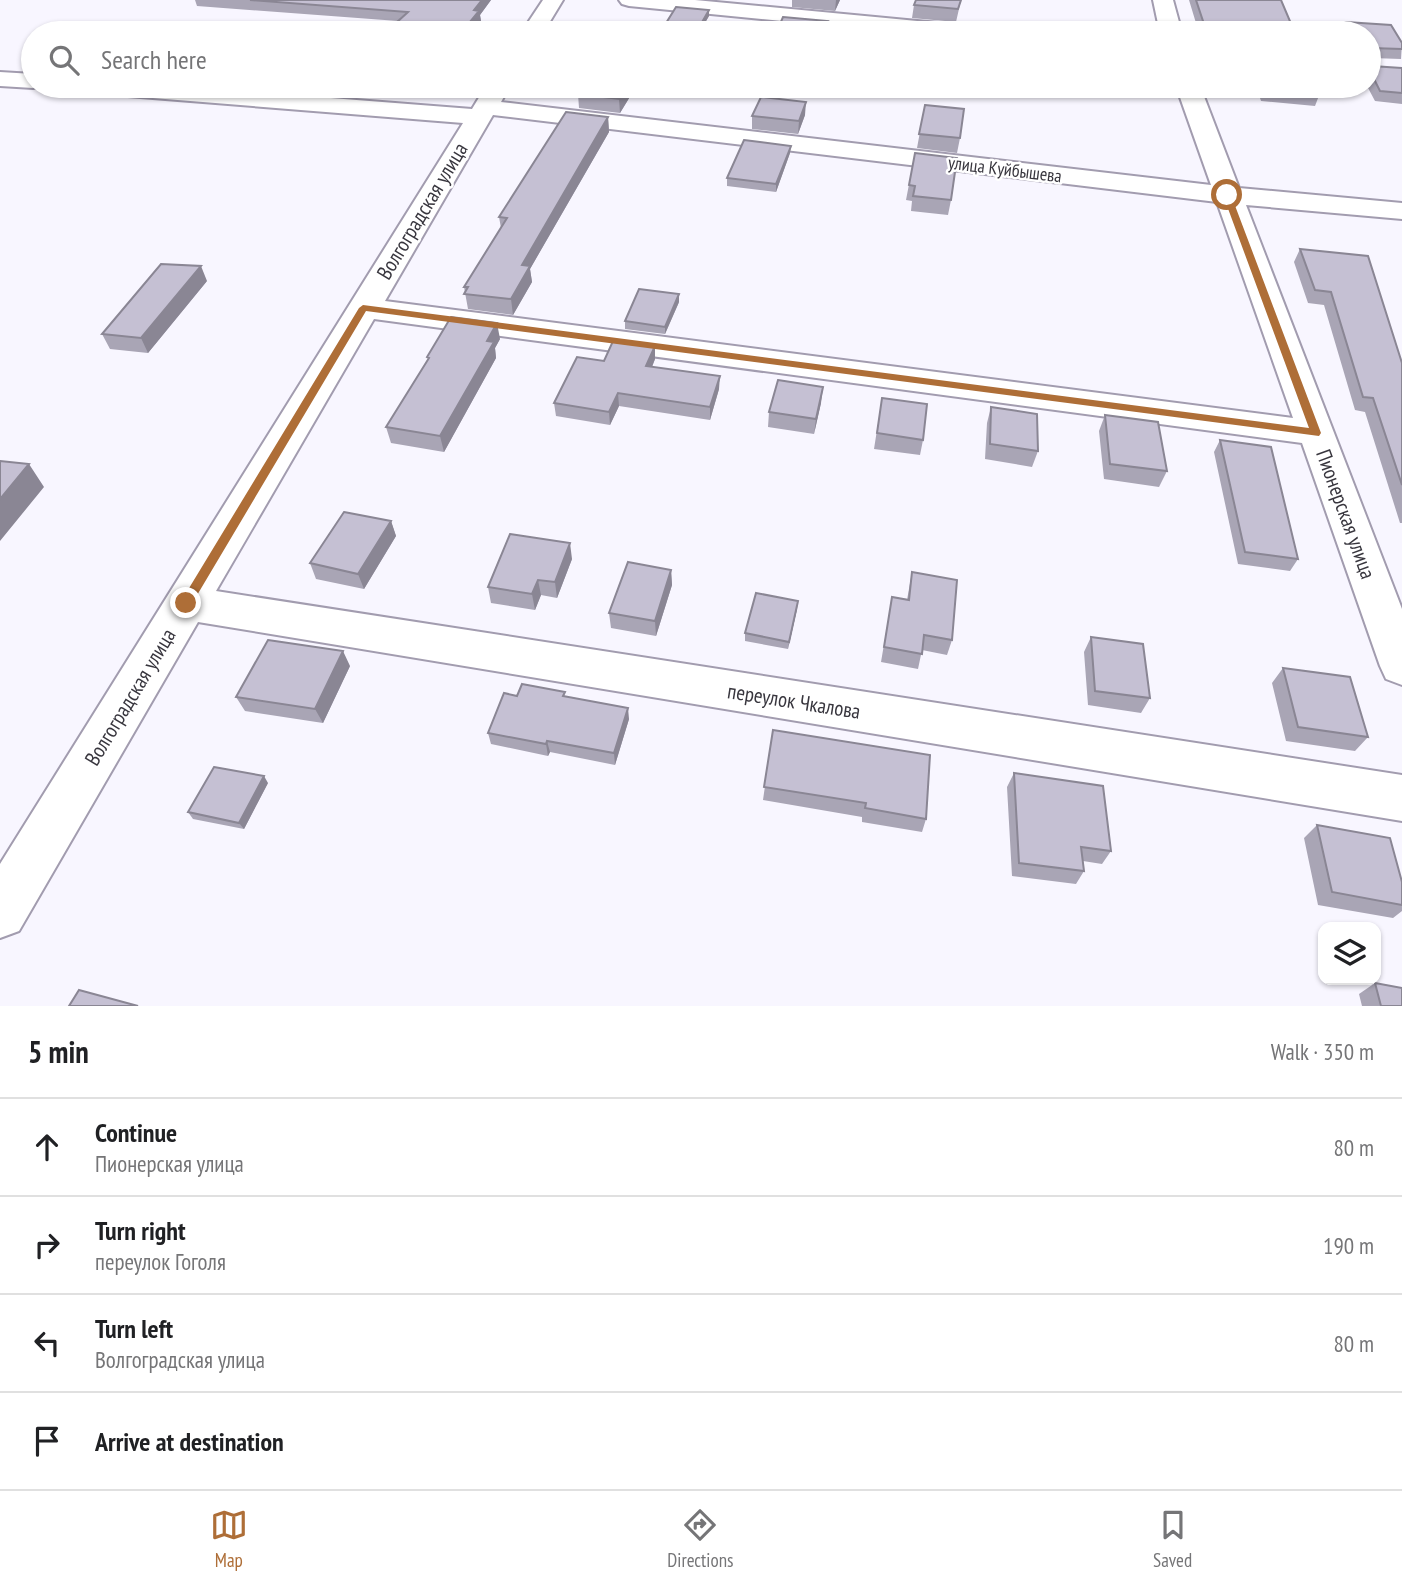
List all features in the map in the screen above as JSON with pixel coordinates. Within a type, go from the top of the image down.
[{"type":"street","points":[[540,21],[554,0]]},
{"type":"street","points":[[629,0],[846,21]]},
{"type":"street","points":[[1163,0],[1168,21]]},
{"type":"street","points":[[0,79],[21,80]]},
{"type":"street","name":"улица Куйбышева","points":[[370,98],[487,103],[1227,195],[1402,211]]},
{"type":"street","name":"Пионерская улица","points":[[1192,98],[1402,666]]},
{"type":"street","name":"Волгоградская улица","points":[[0,912],[487,103]]},
{"type":"street","points":[[363,308],[1316,433]]},
{"type":"street","name":"переулок Чкалова","points":[[186,603],[1402,798]]},
{"type":"building","points":[[250,0],[482,0],[474,10],[479,11],[471,21],[398,21],[408,12]]},
{"type":"building","points":[[916,0],[961,0],[958,9],[914,5]]},
{"type":"building","points":[[1196,0],[1281,0],[1290,21],[1203,21]]},
{"type":"building","points":[[676,7],[709,10],[703,21],[667,21]]},
{"type":"building","points":[[783,17],[828,21],[781,21]]},
{"type":"building","points":[[1381,24],[1391,25],[1402,43],[1402,49],[1381,48]]},
{"type":"building","points":[[1381,67],[1402,68],[1402,93],[1381,91]]},
{"type":"building","points":[[761,98],[806,102],[799,121],[752,116]]},
{"type":"building","points":[[925,105],[964,109],[960,138],[919,134]]},
{"type":"building","points":[[566,112],[608,117],[522,265],[530,266],[511,299],[464,294],[468,287],[464,287],[507,218],[499,217]]},
{"type":"building","points":[[744,140],[791,146],[776,184],[727,178]]},
{"type":"building","points":[[915,153],[957,158],[951,200],[913,196],[915,186],[909,185]]},
{"type":"building","points":[[1300,249],[1368,256],[1402,363],[1402,485],[1373,398],[1363,397],[1331,292],[1315,290]]},
{"type":"building","points":[[161,264],[201,266],[141,338],[102,334]]},
{"type":"building","points":[[639,289],[679,294],[665,327],[625,321]]},
{"type":"building","points":[[451,317],[497,323],[487,341],[494,342],[440,436],[386,427],[429,358],[427,357]]},
{"type":"building","points":[[613,341],[655,346],[646,366],[720,376],[710,407],[618,393],[609,412],[554,403],[577,357],[604,361]]},
{"type":"building","points":[[778,380],[823,387],[816,419],[769,412]]},
{"type":"building","points":[[882,398],[927,404],[923,440],[877,433]]},
{"type":"building","points":[[991,407],[1037,414],[1038,451],[990,444]]},
{"type":"building","points":[[1105,415],[1158,422],[1167,471],[1110,464]]},
{"type":"building","points":[[1220,440],[1271,447],[1298,559],[1245,552]]},
{"type":"building","points":[[0,461],[29,464],[0,499]]},
{"type":"building","points":[[344,512],[391,521],[358,574],[310,563]]},
{"type":"building","points":[[510,534],[570,543],[555,582],[538,580],[532,594],[488,587]]},
{"type":"building","points":[[628,562],[671,570],[655,621],[609,613]]},
{"type":"building","points":[[912,572],[957,580],[952,640],[924,635],[922,654],[884,647],[892,597],[909,600]]},
{"type":"building","points":[[756,593],[798,601],[789,642],[745,633]]},
{"type":"building","points":[[1091,637],[1143,644],[1150,698],[1095,691]]},
{"type":"building","points":[[268,640],[343,651],[315,709],[236,697]]},
{"type":"building","points":[[1283,668],[1350,677],[1368,737],[1298,727]]},
{"type":"building","points":[[522,684],[565,692],[563,696],[628,708],[614,753],[488,733],[504,693],[517,696]]},
{"type":"building","points":[[773,730],[930,755],[926,819],[865,808],[866,803],[764,787]]},
{"type":"building","points":[[214,767],[264,776],[239,823],[188,812]]},
{"type":"building","points":[[1014,773],[1103,786],[1111,851],[1081,847],[1084,871],[1019,863]]},
{"type":"building","points":[[1317,825],[1390,838],[1402,882],[1402,905],[1332,892]]},
{"type":"building","points":[[1376,985],[1402,988],[1402,1006],[1381,1006]]},
{"type":"building","points":[[79,990],[138,1006],[69,1006]]},
{"type":"route","points":[[186,603],[363,308],[1316,433],[1227,195]]}]
